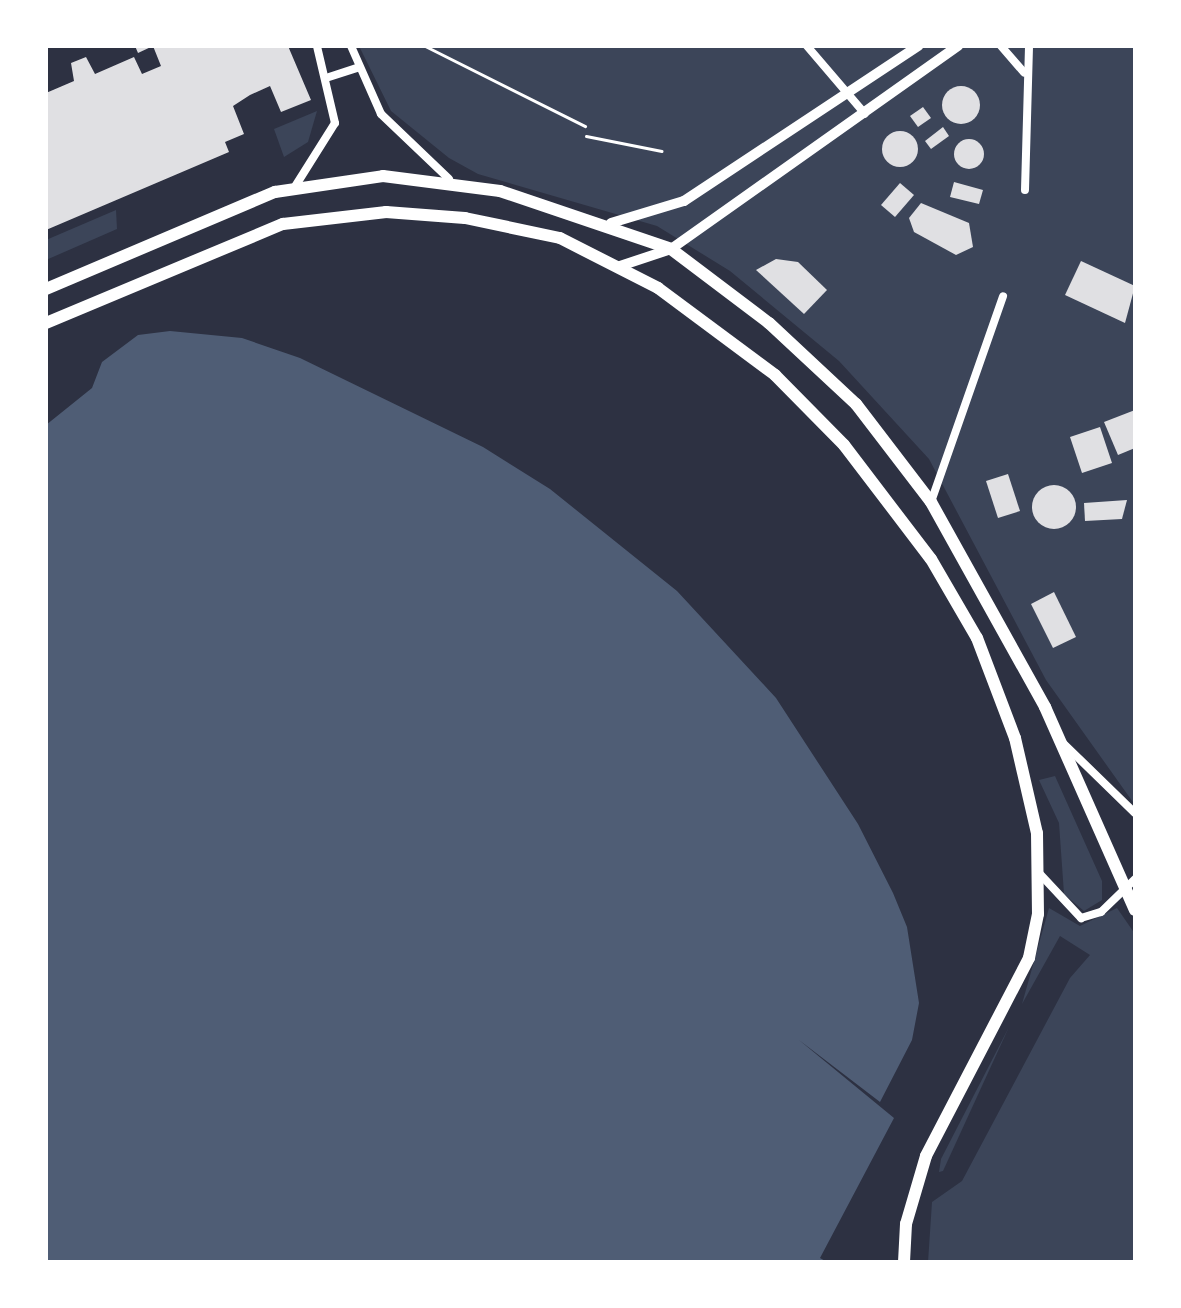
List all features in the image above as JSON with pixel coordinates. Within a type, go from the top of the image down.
[{"type":"main road","points":[[46,289],[296,185],[383,176],[449,179],[611,223],[671,249],[769,323],[856,404],[931,502],[1059,739],[1135,910]]},
{"type":"main road","points":[[46,323],[251,234],[346,214],[490,223],[560,238],[620,266],[686,305],[775,375],[871,477],[931,559],[1004,701],[1033,805],[1038,872],[1029,958],[926,1156],[906,1224],[904,1262]]},
{"type":"street","points":[[296,185],[335,123],[329,77],[317,46]]},
{"type":"street","points":[[351,46],[381,114],[449,179]]},
{"type":"street","points":[[807,46],[852,94],[865,114]]},
{"type":"street","points":[[611,223],[684,201],[852,94],[918,46]]},
{"type":"street","points":[[620,266],[671,249],[958,46]]},
{"type":"street","points":[[1001,46],[1024,72]]},
{"type":"street","points":[[1025,190],[1024,72],[1029,46]]},
{"type":"street","points":[[329,77],[359,67]]},
{"type":"street","points":[[931,502],[1003,296]]},
{"type":"street","points":[[1059,739],[1135,813]]},
{"type":"street","points":[[1038,872],[1081,918],[1125,891],[1135,879]]},
{"type":"path","points":[[425,46],[585,126]]},
{"type":"path","points":[[586,136],[662,151]]},
{"type":"shaded area","points":[[359,46],[1135,46],[1135,805],[1046,680],[929,459],[839,361],[730,271],[657,226],[478,174],[449,158],[391,111]]},
{"type":"shaded area","points":[[317,111],[308,142],[284,157],[274,129]]},
{"type":"shaded area","points":[[116,210],[117,229],[46,260],[46,240]]},
{"type":"shaded area","points":[[170,331],[242,338],[300,358],[483,447],[550,489],[677,591],[776,698],[858,824],[893,893],[907,927],[919,1003],[912,1040],[880,1102],[799,1040],[894,1118],[820,1258],[827,1262],[46,1262],[46,425],[92,388],[102,362],[138,335]]},
{"type":"shaded area","points":[[1055,776],[1102,881],[1102,900],[1084,911],[1064,894],[1059,823],[1039,780]]},
{"type":"shaded area","points":[[1049,908],[1080,926],[1117,908],[1135,934],[1135,1262],[928,1262],[932,1202],[962,1181],[1070,978],[1090,955],[1060,936],[1022,1004]]},
{"type":"shaded area","points":[[1009,1027],[943,1171],[939,1172],[941,1159]]},
{"type":"building","points":[[135,46],[153,46],[138,53]]},
{"type":"building","points":[[153,46],[288,46],[311,100],[281,112],[270,86],[250,95],[233,106],[244,134],[225,142],[229,152],[46,230],[46,93],[74,81],[71,63],[86,57],[95,74],[134,57],[142,74],[161,66]]},
{"type":"building","points":[[961,86],[974,92],[980,105],[974,118],[961,124],[948,118],[942,105],[948,92]]},
{"type":"building","points":[[923,107],[931,118],[918,127],[910,116]]},
{"type":"building","points":[[943,127],[949,136],[931,149],[925,141]]},
{"type":"building","points":[[900,131],[913,136],[918,149],[913,162],[900,167],[887,162],[882,149],[887,136]]},
{"type":"building","points":[[969,139],[980,143],[984,154],[980,165],[969,169],[958,165],[954,154],[958,143]]},
{"type":"building","points":[[954,182],[983,190],[979,204],[950,197]]},
{"type":"building","points":[[900,183],[914,195],[895,217],[881,205]]},
{"type":"building","points":[[921,203],[969,223],[973,247],[956,255],[914,232],[909,218]]},
{"type":"building","points":[[776,259],[798,262],[827,290],[804,314],[756,270]]},
{"type":"building","points":[[1081,261],[1135,286],[1125,323],[1065,295]]},
{"type":"building","points":[[1135,410],[1135,448],[1118,455],[1104,422]]},
{"type":"building","points":[[1100,427],[1112,463],[1082,473],[1070,437]]},
{"type":"building","points":[[1008,474],[1020,511],[998,518],[986,481]]},
{"type":"building","points":[[1054,485],[1069,492],[1076,507],[1069,522],[1054,529],[1039,522],[1032,507],[1039,492]]},
{"type":"building","points":[[1127,500],[1122,519],[1085,521],[1084,503]]},
{"type":"building","points":[[1054,592],[1076,637],[1053,648],[1031,604]]}]
